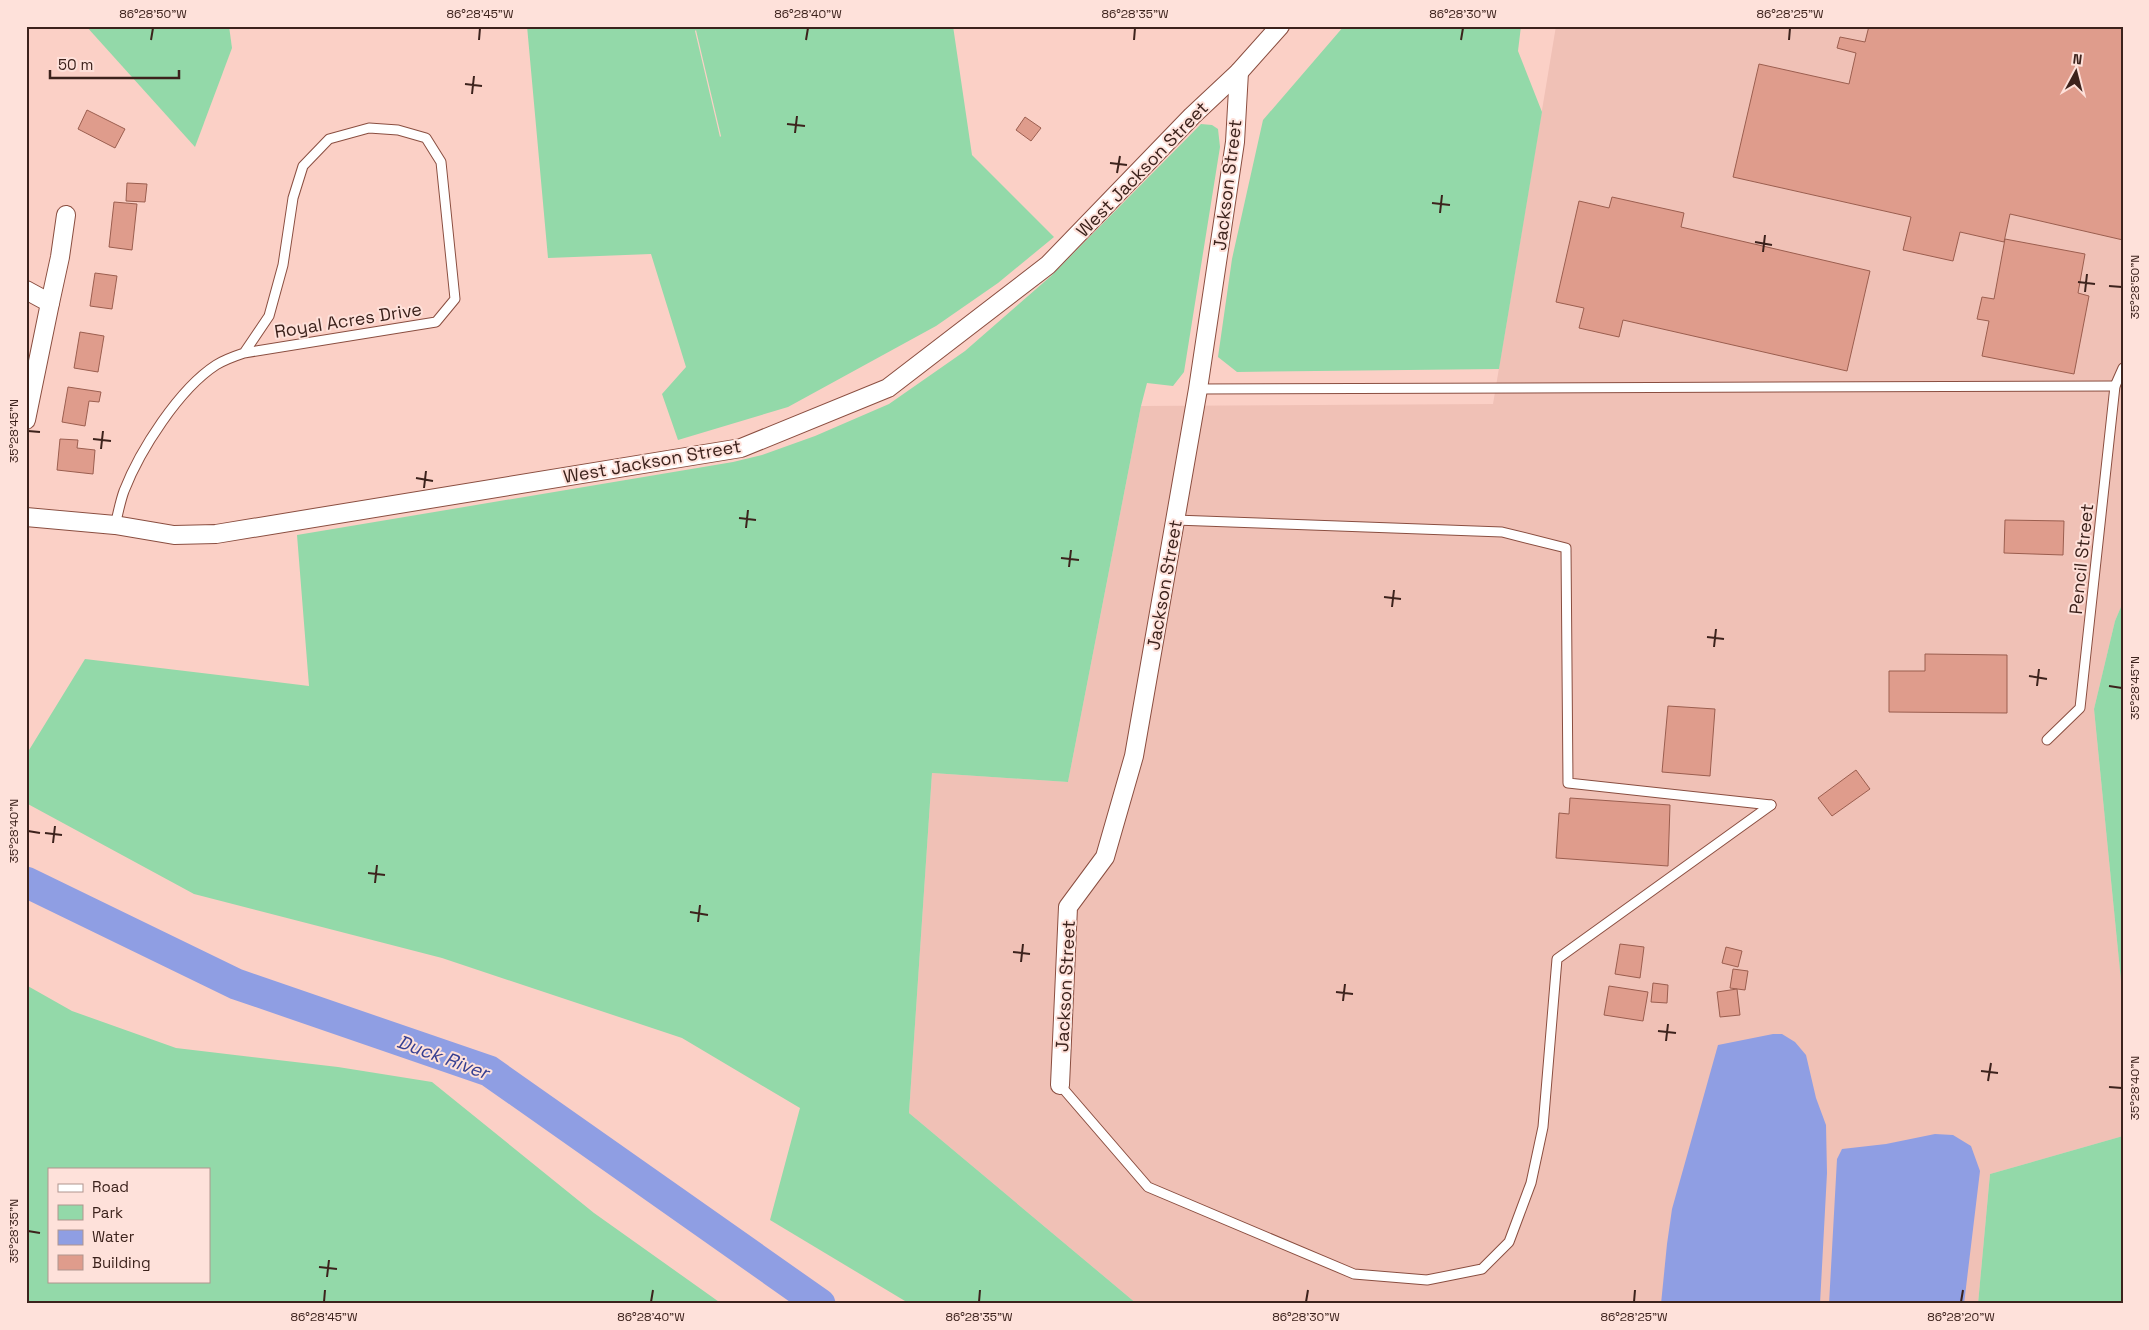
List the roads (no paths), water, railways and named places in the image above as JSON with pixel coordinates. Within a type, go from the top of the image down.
[{"type":"street","name":"West Jackson Street","points":[[26,517],[115,525],[174,535],[216,534],[731,449],[759,440],[888,388],[1048,265],[1192,116],[1239,72],[1280,26]]},
{"type":"street","name":"Jackson Street","points":[[1060,1085],[1068,907],[1105,857],[1134,756],[1198,389],[1235,142],[1239,72]]},
{"type":"street","points":[[26,420],[60,257],[66,215]]},
{"type":"street","points":[[26,290],[50,303]]},
{"type":"lane","name":"Royal Acres Drive","points":[[115,525],[123,493],[133,470],[166,416],[190,386],[216,364],[244,352],[402,329],[436,322],[455,299],[441,162],[426,138],[398,130],[369,128],[329,139],[303,166],[294,198],[283,265],[269,316],[244,352]]},
{"type":"lane","name":"Pencil Street","points":[[2047,740],[2080,708],[2115,386],[2123,368]]},
{"type":"lane","points":[[1198,389],[2115,386]]},
{"type":"lane","points":[[1060,1085],[1148,1187],[1354,1274],[1427,1280],[1482,1269],[1509,1242],[1530,1183],[1542,1127],[1556,959],[1771,805],[1568,783],[1566,548],[1502,532],[1175,520]]},
{"type":"water","points":[[1773,1034],[1782,1034],[1795,1042],[1806,1055],[1816,1098],[1826,1125],[1827,1173],[1820,1304],[1661,1304],[1672,1209],[1718,1045]]},
{"type":"water","points":[[1935,1134],[1953,1135],[1971,1146],[1980,1171],[1964,1304],[1829,1304],[1837,1159],[1842,1149],[1886,1144]]},
{"type":"waterway","name":"Duck River","points":[[26,882],[236,984],[489,1071],[820,1304]]}]
